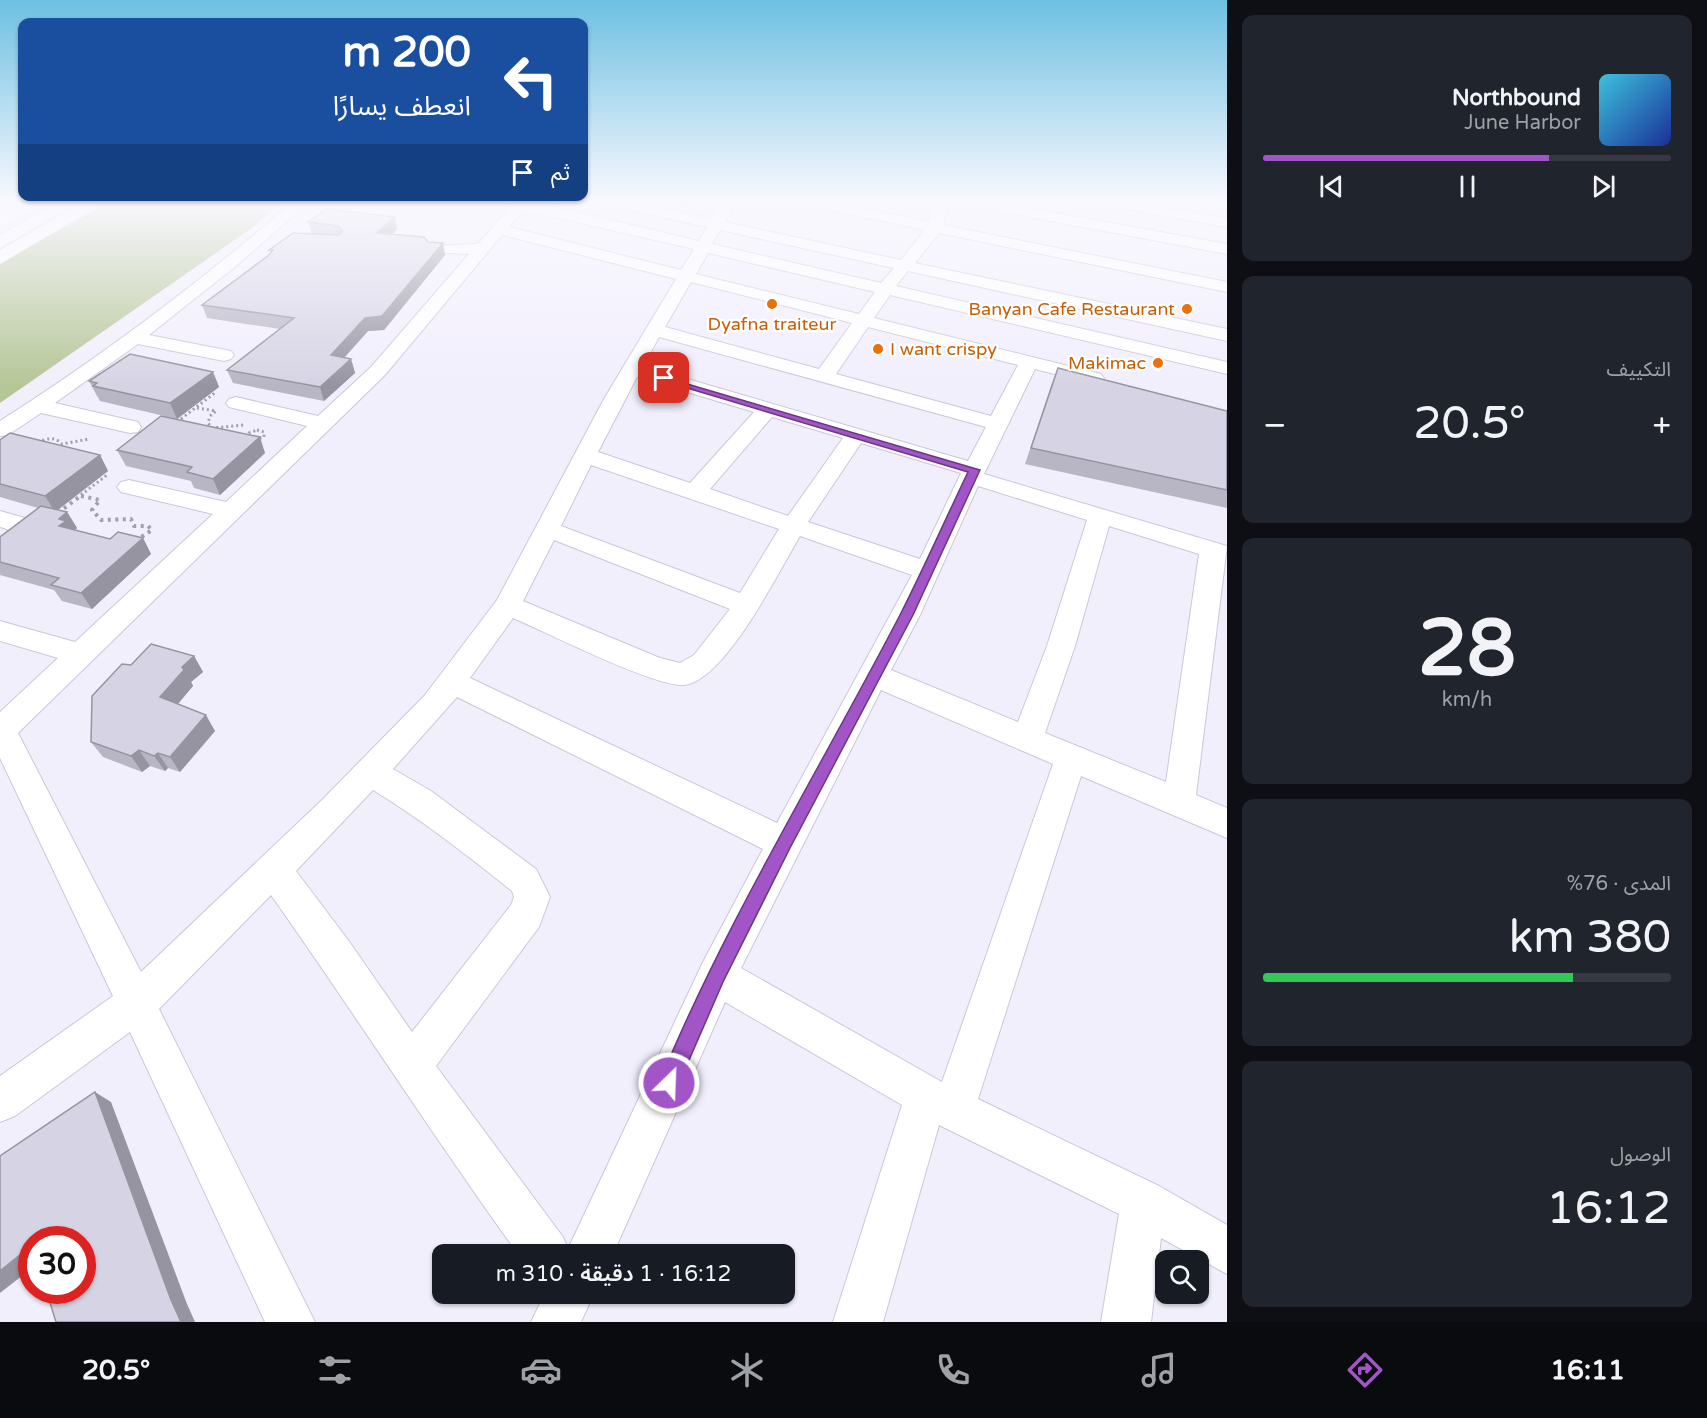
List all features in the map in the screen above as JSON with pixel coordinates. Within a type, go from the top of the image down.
[{"type":"street","points":[[0,430],[39,406],[133,338],[231,263]]},
{"type":"street","points":[[290,1322],[137,1003],[1,730],[378,371],[470,263]]},
{"type":"street","points":[[639,263],[1111,383]]},
{"type":"street","points":[[0,1101],[137,1003],[371,773],[436,704],[508,605],[585,455],[693,263]]},
{"type":"street","points":[[818,263],[886,288],[1227,368]]},
{"type":"street","points":[[891,263],[1227,335]]},
{"type":"street","points":[[824,376],[886,288],[909,263]]},
{"type":"street","points":[[1107,263],[1227,287]]},
{"type":"street","points":[[654,330],[998,424]]},
{"type":"street","points":[[133,338],[224,355]]},
{"type":"street","points":[[594,1244],[717,976],[784,843],[875,675],[927,571],[972,473],[1029,362]]},
{"type":"street","points":[[632,369],[768,409],[1219,551],[1179,803]]},
{"type":"street","points":[[236,403],[324,424]]},
{"type":"street","points":[[39,406],[130,427]]},
{"type":"street","points":[[695,492],[768,409]]},
{"type":"street","points":[[508,605],[655,668],[682,674],[704,663],[746,604],[794,525],[855,436]]},
{"type":"street","points":[[585,455],[927,571]]},
{"type":"street","points":[[129,487],[233,511]]},
{"type":"street","points":[[1027,739],[1062,646],[1100,515]]},
{"type":"street","points":[[547,529],[746,604]]},
{"type":"street","points":[[0,631],[80,654]]},
{"type":"street","points":[[875,675],[1227,823]]},
{"type":"street","points":[[453,682],[784,843]]},
{"type":"street","points":[[858,1322],[1071,758]]},
{"type":"street","points":[[371,773],[419,801],[488,850],[524,880],[532,897],[526,915],[411,1066]]},
{"type":"street","points":[[274,870],[539,1244]]},
{"type":"street","points":[[717,976],[940,1103],[1143,1202],[1227,1251]]},
{"type":"street","points":[[1126,1322],[1143,1202]]},
{"type":"street","points":[[556,1322],[565,1304]]},
{"type":"path","points":[[257,430],[264,432],[264,436],[253,440],[246,436],[257,430]]},
{"type":"path","points":[[29,444],[47,438],[57,439],[62,444]]},
{"type":"path","points":[[57,448],[62,444],[95,439]]},
{"type":"path","points":[[71,449],[77,443]]},
{"type":"path","points":[[80,496],[100,500],[92,510],[94,515],[101,520],[131,519],[134,526],[148,526],[152,530],[138,540],[139,544]]},
{"type":"green space","points":[[1,263],[202,263],[0,403]]},
{"type":"building","points":[[259,263],[427,263],[382,316],[365,318],[331,355],[351,359],[320,387],[227,370],[294,318],[202,305]]},
{"type":"building","points":[[130,354],[213,372],[170,403],[93,386],[97,383],[89,381]]},
{"type":"building","points":[[1058,368],[1227,411],[1227,490],[1031,448]]},
{"type":"building","points":[[161,416],[260,437],[213,479],[187,472],[192,467],[117,450]]},
{"type":"building","points":[[10,433],[100,455],[45,496],[0,484],[0,440]]},
{"type":"building","points":[[41,506],[67,512],[59,519],[66,521],[59,526],[110,539],[118,532],[143,538],[81,593],[51,585],[59,578],[0,562],[0,537]]},
{"type":"building","points":[[151,644],[194,656],[182,667],[184,670],[160,697],[206,715],[170,757],[158,753],[154,756],[139,750],[131,756],[91,742],[92,696],[122,664],[131,665]]},
{"type":"building","points":[[95,1092],[181,1322],[56,1322],[50,1304],[96,1304],[96,1226],[18,1226],[18,1257],[0,1271],[0,1156]]},
{"type":"place","name":"Dyafna traiteur","points":[[772,304]]},
{"type":"place","name":"Banyan Cafe Restaurant","points":[[1187,309]]},
{"type":"place","name":"I want crispy","points":[[878,349]]},
{"type":"place","name":"Makimac","points":[[1158,363]]},
{"type":"route","points":[[664,378],[974,470],[906,615],[784,843],[717,976],[669,1083]]}]
